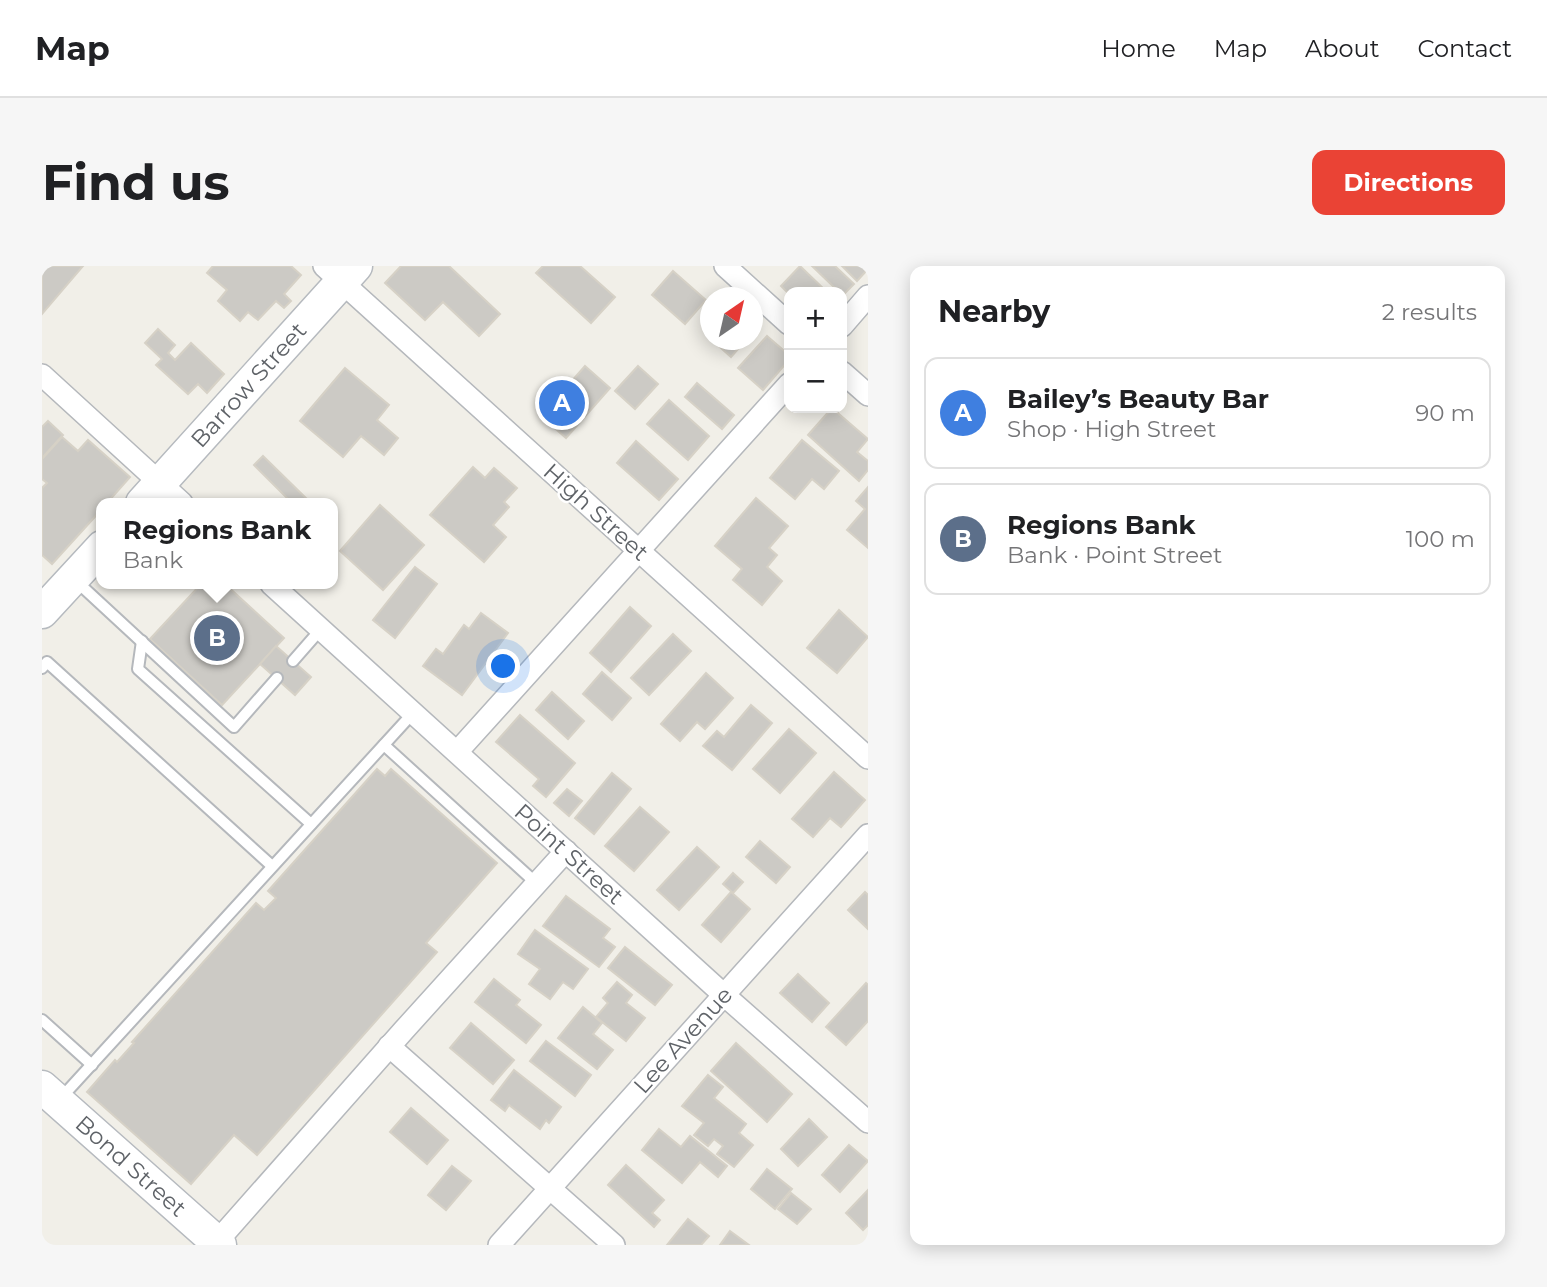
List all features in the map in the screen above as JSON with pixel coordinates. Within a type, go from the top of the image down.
[{"type":"main road","name":"Barrow Street","points":[[162,497],[340,271]]},
{"type":"main road","points":[[42,612],[96,553]]},
{"type":"main road","name":"Bond Street","points":[[50,1094],[217,1244]]},
{"type":"street","points":[[725,266],[784,319]]},
{"type":"street","name":"High Street","points":[[340,271],[638,550],[868,758]]},
{"type":"street","points":[[847,320],[868,296]]},
{"type":"street","points":[[42,375],[162,497]]},
{"type":"street","points":[[847,376],[868,395]]},
{"type":"street","points":[[457,752],[784,389]]},
{"type":"street","name":"Point Street","points":[[277,589],[868,1122]]},
{"type":"street","name":"Lee Avenue","points":[[499,1245],[868,835]]},
{"type":"street","points":[[217,1244],[389,1046],[566,851]]},
{"type":"street","points":[[389,1046],[614,1245]]},
{"type":"lane","points":[[73,578],[234,726],[277,678]]},
{"type":"lane","points":[[293,661],[321,629]]},
{"type":"lane","points":[[142,641],[138,669],[311,824]]},
{"type":"lane","points":[[45,665],[272,866]]},
{"type":"lane","points":[[50,1094],[92,1065],[413,713]]},
{"type":"lane","points":[[384,745],[536,883]]},
{"type":"lane","points":[[42,1020],[92,1065]]},
{"type":"building","points":[[42,266],[83,266],[42,314]]},
{"type":"building","points":[[213,266],[291,266],[301,275],[284,294],[291,301],[284,308],[276,301],[258,320],[248,312],[240,321],[218,301],[227,290],[207,273]]},
{"type":"building","points":[[401,266],[449,266],[500,314],[479,336],[443,302],[425,320],[385,283]]},
{"type":"building","points":[[543,266],[580,266],[615,297],[591,323],[536,273]]},
{"type":"building","points":[[800,266],[822,287],[784,289],[781,286]]},
{"type":"building","points":[[812,266],[835,266],[854,284],[847,291],[847,287],[834,287]]},
{"type":"building","points":[[842,266],[868,266],[868,269],[857,281]]},
{"type":"building","points":[[673,271],[700,295],[700,307],[685,324],[652,295]]},
{"type":"building","points":[[158,329],[175,345],[168,353],[175,360],[191,343],[224,374],[207,393],[198,384],[188,394],[156,365],[162,359],[145,343]]},
{"type":"building","points":[[767,336],[784,351],[784,366],[763,390],[738,368],[754,350],[763,350],[763,340]]},
{"type":"building","points":[[723,350],[737,350],[731,357]]},
{"type":"building","points":[[585,366],[610,388],[566,438],[541,416]]},
{"type":"building","points":[[638,366],[658,384],[635,409],[615,391]]},
{"type":"building","points":[[345,368],[389,405],[377,420],[398,438],[384,455],[361,436],[343,457],[300,421]]},
{"type":"building","points":[[697,383],[734,415],[722,429],[685,397]]},
{"type":"building","points":[[669,400],[709,436],[688,460],[647,424]]},
{"type":"building","points":[[828,413],[838,413],[868,439],[857,452],[868,461],[868,470],[859,481],[808,435]]},
{"type":"building","points":[[48,421],[63,435],[42,458],[42,427]]},
{"type":"building","points":[[62,437],[78,451],[88,440],[130,477],[111,498],[96,498],[96,516],[52,564],[42,555],[42,488],[47,483],[42,479],[42,459]]},
{"type":"building","points":[[802,440],[839,471],[824,489],[812,479],[795,499],[770,478]]},
{"type":"building","points":[[636,441],[678,479],[659,500],[617,463]]},
{"type":"building","points":[[263,456],[306,498],[287,498],[254,465]]},
{"type":"building","points":[[473,467],[485,478],[494,468],[517,488],[504,502],[509,507],[493,525],[506,537],[484,562],[430,515]]},
{"type":"building","points":[[868,487],[868,548],[847,530],[865,509],[856,501]]},
{"type":"building","points":[[756,498],[788,526],[769,548],[777,555],[767,567],[782,581],[762,605],[733,580],[742,569],[715,546]]},
{"type":"building","points":[[380,505],[424,545],[383,590],[340,551]]},
{"type":"building","points":[[415,567],[437,584],[395,638],[373,620]]},
{"type":"building","points":[[196,589],[230,589],[284,638],[222,705],[150,639]]},
{"type":"building","points":[[630,607],[651,626],[611,672],[590,653]]},
{"type":"building","points":[[839,610],[868,637],[837,673],[807,648]]},
{"type":"building","points":[[481,613],[508,633],[462,695],[423,666],[436,649],[443,654],[464,625],[469,629]]},
{"type":"building","points":[[673,634],[691,651],[649,695],[631,678]]},
{"type":"building","points":[[276,646],[311,677],[295,695],[260,664]]},
{"type":"building","points":[[602,672],[631,698],[612,720],[583,694]]},
{"type":"building","points":[[706,673],[733,698],[705,729],[697,722],[680,741],[661,724]]},
{"type":"building","points":[[552,692],[584,721],[568,739],[536,710]]},
{"type":"building","points":[[751,705],[772,723],[732,770],[703,746],[717,731],[724,737]]},
{"type":"building","points":[[520,715],[575,763],[546,797],[533,786],[539,779],[496,742]]},
{"type":"building","points":[[789,729],[816,753],[780,793],[753,769]]},
{"type":"building","points":[[377,769],[385,776],[391,769],[497,863],[426,943],[437,952],[257,1155],[234,1135],[191,1184],[87,1092],[134,1043],[132,1042],[256,903],[264,910],[276,898],[268,891]]},
{"type":"building","points":[[834,772],[865,800],[841,827],[830,818],[813,837],[792,819]]},
{"type":"building","points":[[612,773],[631,789],[594,834],[575,818]]},
{"type":"building","points":[[567,789],[582,801],[569,816],[554,803]]},
{"type":"building","points":[[640,807],[669,832],[634,871],[605,846]]},
{"type":"building","points":[[760,841],[790,867],[776,883],[746,857]]},
{"type":"building","points":[[697,847],[719,867],[679,910],[657,890]]},
{"type":"building","points":[[733,873],[743,882],[733,893],[723,884]]},
{"type":"building","points":[[731,892],[750,909],[721,942],[702,925]]},
{"type":"building","points":[[865,892],[868,895],[868,929],[848,910]]},
{"type":"building","points":[[566,896],[610,929],[603,938],[615,947],[599,967],[543,926]]},
{"type":"building","points":[[535,930],[588,969],[573,989],[563,982],[550,999],[529,984],[540,969],[518,954]]},
{"type":"building","points":[[625,947],[672,985],[655,1005],[608,968]]},
{"type":"building","points":[[798,974],[829,1003],[812,1022],[780,993]]},
{"type":"building","points":[[494,979],[520,1000],[516,1005],[541,1025],[526,1043],[475,1002]]},
{"type":"building","points":[[617,982],[632,995],[626,1003],[645,1018],[626,1041],[596,1017],[608,1003],[603,998]]},
{"type":"building","points":[[866,983],[868,1021],[846,1045],[826,1027]]},
{"type":"building","points":[[583,1007],[602,1023],[593,1034],[613,1050],[597,1069],[558,1038]]},
{"type":"building","points":[[471,1023],[514,1060],[493,1084],[450,1048]]},
{"type":"building","points":[[546,1041],[591,1075],[575,1096],[530,1061]]},
{"type":"building","points":[[736,1043],[792,1094],[767,1122],[711,1071]]},
{"type":"building","points":[[514,1070],[561,1107],[549,1123],[546,1120],[540,1129],[509,1105],[505,1111],[491,1100]]},
{"type":"building","points":[[708,1075],[723,1087],[714,1098],[746,1124],[739,1133],[753,1145],[734,1167],[717,1154],[723,1146],[714,1139],[708,1146],[694,1135],[704,1123],[682,1106]]},
{"type":"building","points":[[411,1108],[448,1140],[427,1164],[390,1132]]},
{"type":"building","points":[[809,1119],[827,1137],[798,1166],[781,1149]]},
{"type":"building","points":[[659,1129],[681,1147],[690,1136],[727,1166],[718,1177],[700,1162],[682,1183],[642,1150]]},
{"type":"building","points":[[849,1145],[868,1161],[840,1192],[822,1175]]},
{"type":"building","points":[[626,1165],[664,1200],[652,1213],[660,1220],[654,1227],[608,1185]]},
{"type":"building","points":[[452,1166],[471,1181],[446,1210],[428,1195]]},
{"type":"building","points":[[767,1169],[792,1189],[775,1209],[751,1189]]},
{"type":"building","points":[[868,1190],[868,1225],[863,1230],[846,1213]]},
{"type":"building","points":[[791,1193],[811,1209],[797,1224],[778,1209]]},
{"type":"building","points":[[688,1219],[709,1236],[701,1245],[667,1245]]},
{"type":"building","points":[[730,1231],[749,1245],[720,1245]]},
{"type":"place","name":"Bailey’s Beauty Bar","points":[[562,403]]},
{"type":"place","name":"Regions Bank","points":[[217,638]]}]
